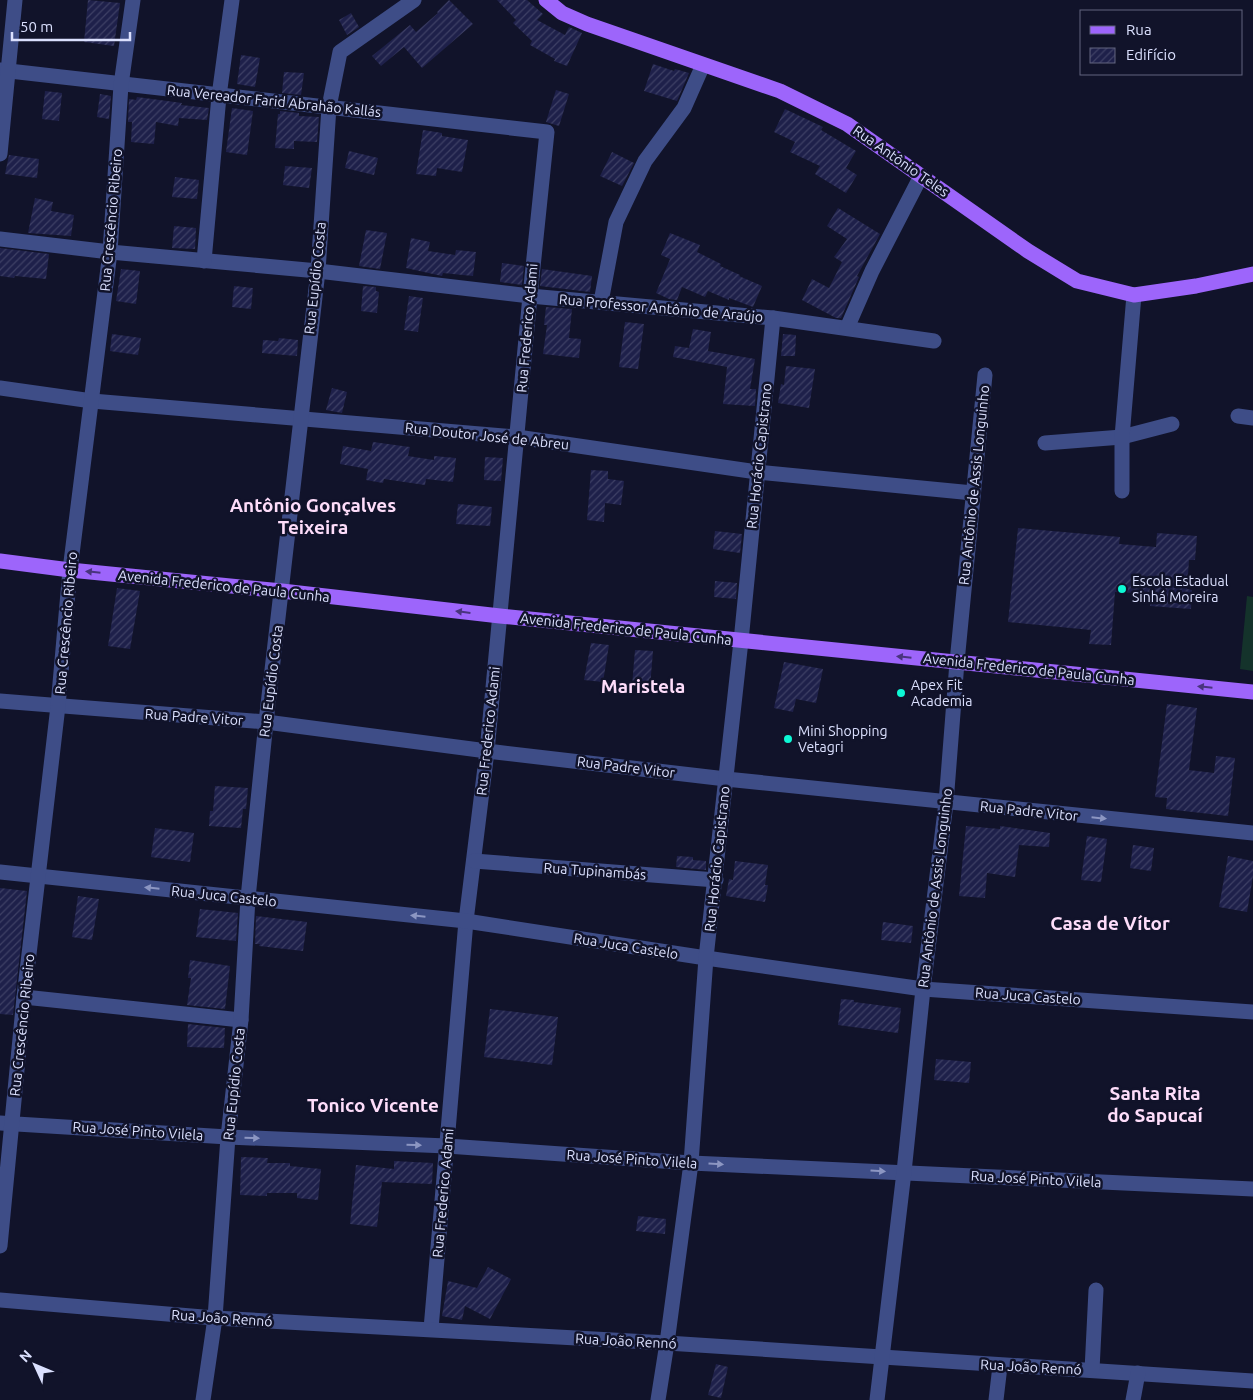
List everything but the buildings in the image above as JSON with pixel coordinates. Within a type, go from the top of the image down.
[{"type":"main road","name":"Rua Antônio Teles","points":[[546,0],[562,13],[587,24],[780,91],[847,124],[1028,251],[1077,281],[1134,295],[1196,286],[1253,274]]},
{"type":"main road","name":"Avenida Frederico de Paula Cunha","points":[[0,561],[500,616],[1253,692]]},
{"type":"street","points":[[0,154],[4,71],[14,0]]},
{"type":"street","name":"Rua Crescêncio Ribeiro","points":[[0,1246],[6,1123],[39,877],[58,706],[70,570],[110,252],[121,85],[133,0]]},
{"type":"street","points":[[204,261],[219,96],[232,0]]},
{"type":"street","name":"Rua Eupídio Costa","points":[[203,1400],[215,1318],[228,1137],[241,1020],[248,898],[266,722],[318,271],[329,106],[340,52],[414,0]]},
{"type":"street","points":[[601,302],[616,222],[645,161],[684,108],[703,65]]},
{"type":"street","name":"Rua Vereador Farid Abrahão Kallás","points":[[4,71],[219,96],[329,106],[547,132]]},
{"type":"street","name":"Rua Frederico Adami","points":[[431,1329],[466,921],[487,751],[547,132]]},
{"type":"street","points":[[847,328],[872,271],[920,176]]},
{"type":"street","name":"Rua Professor Antônio de Araújo","points":[[0,239],[110,252],[318,271],[530,296],[774,318],[934,341]]},
{"type":"street","points":[[1122,491],[1122,437],[1134,295]]},
{"type":"street","name":"Rua Horácio Capistrano","points":[[658,1400],[691,1163],[706,958],[716,880],[774,318]]},
{"type":"street","name":"Rua Antônio de Assis Longuinho","points":[[877,1400],[904,1172],[923,988],[946,803],[972,493],[985,375]]},
{"type":"street","name":"Rua Doutor José de Abreu","points":[[0,388],[92,401],[517,437],[757,472],[972,493]]},
{"type":"street","points":[[1045,443],[1122,437],[1172,424]]},
{"type":"street","name":"Rua Padre Vitor","points":[[0,700],[266,722],[487,751],[726,779],[1253,834]]},
{"type":"street","name":"Rua Tupinambás","points":[[474,862],[716,880]]},
{"type":"street","name":"Rua Juca Castelo","points":[[0,872],[466,921],[706,958],[923,988],[1253,1012]]},
{"type":"street","points":[[24,997],[241,1020]]},
{"type":"street","name":"Rua José Pinto Vilela","points":[[6,1123],[228,1137],[447,1146],[691,1163],[1253,1189]]},
{"type":"street","points":[[1092,1370],[1096,1290]]},
{"type":"street","name":"Rua João Rennó","points":[[0,1300],[215,1318],[667,1343],[1253,1381]]},
{"type":"street","points":[[996,1400],[1000,1366]]},
{"type":"street","points":[[1133,1400],[1138,1373]]},
{"type":"green space","points":[[1247,596],[1253,597],[1253,671],[1240,669]]},
{"type":"place","name":"Escola Estadual Sinhá Moreira","points":[[1122,589]]},
{"type":"place","name":"Apex Fit Academia","points":[[901,693]]},
{"type":"place","name":"Mini Shopping Vetagri","points":[[788,739]]},
{"type":"district","name":"Antônio Gonçalves Teixeira","points":[[313,516]]},
{"type":"district","name":"Maristela","points":[[643,686]]},
{"type":"district","name":"Casa de Vítor","points":[[1110,923]]},
{"type":"district","name":"Santa Rita do Sapucaí","points":[[1155,1104]]},
{"type":"district","name":"Tonico Vicente","points":[[373,1105]]}]
